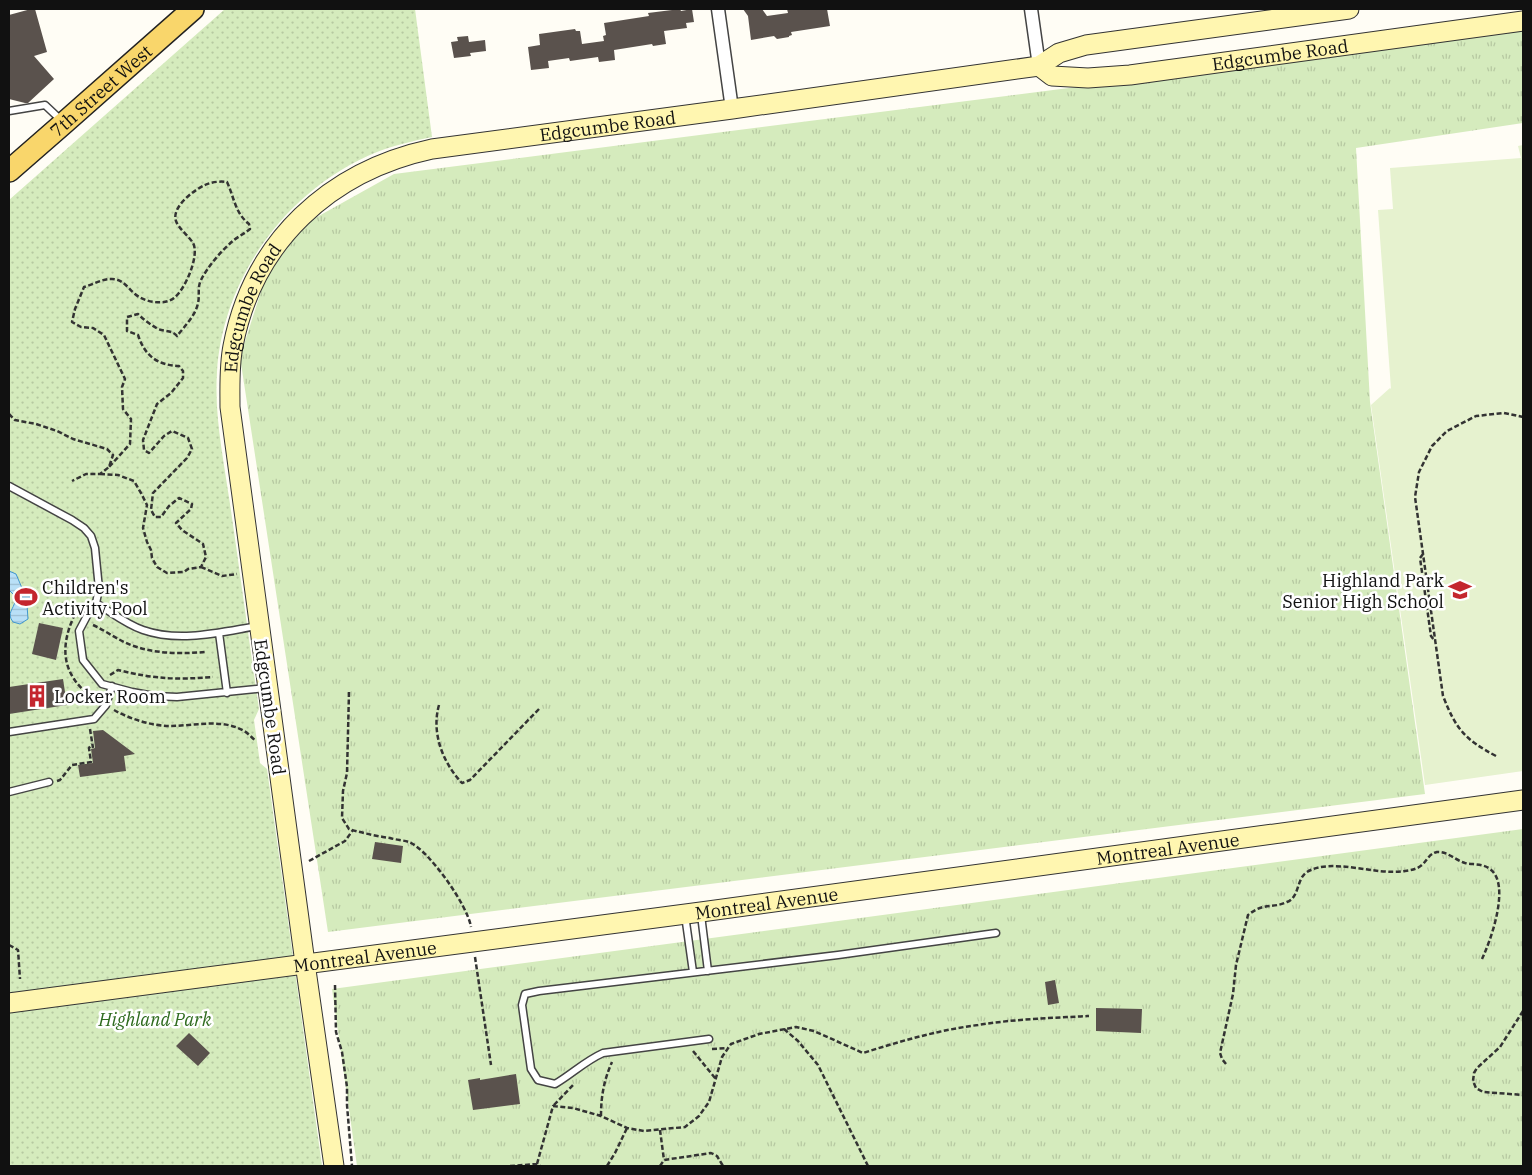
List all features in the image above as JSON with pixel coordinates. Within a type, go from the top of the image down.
[{"type":"main road","name":"7th Street West","points":[[10,168],[64,123],[192,9]]},
{"type":"street","points":[[718,9],[732,109]]},
{"type":"street","points":[[1031,9],[1039,66]]},
{"type":"street","name":"Edgcumbe Road","points":[[334,1166],[230,407],[230,373],[239,321],[264,264],[279,240],[298,218],[340,185],[385,162],[432,149],[1039,66],[1059,53],[1086,45],[1349,9]]},
{"type":"street","name":"Edgcumbe Road","points":[[1039,66],[1052,76],[1088,78],[1130,75],[1523,21]]},
{"type":"street","name":"Montreal Avenue","points":[[9,1003],[693,913],[1523,800]]},
{"type":"lane","points":[[9,112],[45,105],[64,123]]},
{"type":"lane","points":[[9,486],[72,520],[84,528],[91,536],[95,548],[99,589],[96,603],[80,631],[83,660],[102,684],[154,696],[177,697],[268,687]]},
{"type":"lane","points":[[96,603],[130,624],[159,634],[191,636],[259,626]]},
{"type":"lane","points":[[219,633],[227,693]]},
{"type":"lane","points":[[9,732],[94,719],[106,705],[112,686]]},
{"type":"lane","points":[[9,792],[49,782]]},
{"type":"lane","points":[[693,913],[708,971]]},
{"type":"lane","points":[[693,913],[693,972]]},
{"type":"lane","points":[[709,1039],[603,1053],[590,1058],[571,1075],[555,1084],[538,1080],[531,1069],[522,1005],[525,994],[996,933]]},
{"type":"path","points":[[100,474],[130,444],[131,419],[123,409],[122,387],[125,379],[104,335],[93,328],[81,327],[72,322],[84,287],[110,278],[123,282],[134,294],[147,300],[161,302],[173,299],[180,293],[191,271],[194,256],[194,244],[176,221],[176,212],[180,205],[197,189],[207,184],[228,182],[235,206],[242,218],[249,224],[250,229],[235,239],[213,263],[201,280],[198,289],[198,304],[190,319],[177,336],[173,332],[160,330],[145,321],[138,314],[128,317],[127,331],[138,336],[142,348],[156,361],[167,365],[179,366],[182,370],[183,378],[171,393],[157,404],[143,440],[144,450],[149,453],[164,436],[172,431],[188,438],[192,449],[187,458],[153,493],[151,510],[156,517],[161,517],[169,506],[179,498],[192,504],[191,510],[176,523],[182,530],[203,544],[206,557],[201,567]]},
{"type":"path","points":[[1496,756],[1470,741],[1459,730],[1451,717],[1443,696],[1415,497],[1419,472],[1432,446],[1447,431],[1476,416],[1504,413],[1523,417]]},
{"type":"path","points":[[9,414],[15,420],[36,424],[73,439],[107,448],[113,455],[109,467]]},
{"type":"path","points":[[72,481],[86,474],[100,474],[118,475],[134,481],[147,505],[143,528],[147,542],[152,550],[152,558],[157,567],[167,573],[184,572],[188,569],[201,567],[222,576],[252,571]]},
{"type":"path","points":[[89,632],[93,624],[130,644],[151,650],[172,654],[205,652]]},
{"type":"path","points":[[103,671],[111,676],[118,670],[149,678],[213,677]]},
{"type":"path","points":[[349,692],[347,773],[342,791],[342,818],[349,829],[408,842],[421,850],[430,859],[469,917],[491,1064]]},
{"type":"path","points":[[96,695],[94,700],[100,702]]},
{"type":"path","points":[[438,705],[436,728],[441,748],[445,759],[462,782],[470,780],[539,709]]},
{"type":"path","points":[[114,710],[134,719],[169,726],[208,724],[229,726],[244,731],[256,741]]},
{"type":"path","points":[[88,720],[93,748]]},
{"type":"path","points":[[49,782],[60,780],[72,765],[91,762],[89,748],[92,744]]},
{"type":"path","points":[[308,861],[345,841],[353,830]]},
{"type":"path","points":[[1226,1064],[1220,1053],[1233,994],[1236,965],[1248,915],[1260,907],[1288,902],[1294,897],[1301,878],[1308,871],[1332,866],[1347,866],[1390,873],[1406,871],[1417,868],[1429,856],[1441,852],[1465,863],[1481,865],[1492,870],[1498,880],[1499,902],[1493,930],[1482,959]]},
{"type":"path","points":[[9,945],[18,950],[20,979]]},
{"type":"path","points":[[335,986],[336,1032],[342,1052],[347,1086],[352,1166]]},
{"type":"path","points":[[1523,1011],[1500,1047],[1477,1068],[1473,1081],[1476,1088],[1483,1092],[1523,1095]]},
{"type":"path","points":[[553,1106],[574,1108],[601,1116],[627,1128],[644,1132],[685,1127],[699,1116],[709,1102],[722,1057],[731,1044],[759,1034],[796,1027],[814,1031],[863,1053],[934,1033],[977,1025],[1015,1020],[1089,1016]]},
{"type":"path","points":[[784,1029],[798,1041],[818,1065],[868,1166]]},
{"type":"path","points":[[711,1049],[728,1048]]},
{"type":"path","points":[[684,1052],[702,1050]]},
{"type":"path","points":[[693,1051],[715,1078]]},
{"type":"path","points":[[601,1116],[601,1099],[604,1084],[612,1062],[605,1064]]},
{"type":"path","points":[[510,1166],[538,1165],[553,1106],[580,1079]]},
{"type":"path","points":[[608,1166],[627,1128]]},
{"type":"path","points":[[660,1130],[664,1160],[660,1166]]},
{"type":"path","points":[[664,1160],[711,1153],[717,1156],[723,1166]]},
{"type":"green space","name":"Highland Park","points":[[225,9],[415,9],[432,137],[404,143],[377,152],[345,168],[315,188],[289,212],[266,240],[247,270],[232,302],[222,336],[217,372],[216,389],[220,438],[259,709],[254,720],[260,763],[267,769],[322,1166],[9,1166],[9,200]]},
{"type":"green space","points":[[1523,30],[1523,123],[1356,148],[1370,402],[1425,794],[328,932],[240,357],[264,282],[299,227],[394,174]]},
{"type":"green space","name":"Highland Park Senior High School","points":[[1523,145],[1523,771],[1425,785],[1371,405],[1391,389],[1378,210],[1393,209],[1390,168],[1521,158],[1518,146]]},
{"type":"green space","points":[[1523,829],[1523,1166],[357,1166],[332,989]]},
{"type":"water","name":"Children's Activity Pool","points":[[9,571],[16,574],[22,588],[32,590],[36,595],[36,600],[27,605],[28,619],[20,624],[13,622],[10,616],[15,601],[14,595],[9,590]]},
{"type":"building","points":[[35,9],[47,52],[34,56],[54,79],[28,103],[25,103],[9,99],[9,15]]},
{"type":"building","points":[[680,9],[681,11],[692,9],[694,22],[686,23],[687,28],[664,31],[666,44],[653,46],[652,44],[614,50],[615,60],[599,62],[598,57],[570,61],[569,58],[548,61],[549,68],[531,70],[528,47],[540,45],[539,34],[575,29],[580,31],[582,44],[604,41],[603,36],[606,35],[604,23],[649,16],[648,13]]},
{"type":"building","points":[[743,9],[762,9],[767,16],[788,13],[787,9],[827,9],[830,26],[791,32],[792,35],[789,37],[777,39],[774,36],[751,40],[748,16]]},
{"type":"building","points":[[468,36],[469,42],[485,40],[486,51],[470,53],[471,56],[454,58],[451,42],[458,41],[457,37]]},
{"type":"building","points":[[39,623],[63,628],[56,660],[32,654]]},
{"type":"building","name":"Locker Room","points":[[63,679],[67,705],[9,714],[9,687]]},
{"type":"building","points":[[103,730],[135,754],[124,756],[126,771],[80,777],[78,765],[93,763],[91,749],[95,748],[93,731]]},
{"type":"building","points":[[375,842],[403,846],[401,863],[372,859]]},
{"type":"building","points":[[1055,980],[1059,1003],[1048,1005],[1045,982]]},
{"type":"building","points":[[1096,1008],[1142,1009],[1141,1033],[1096,1031]]},
{"type":"building","points":[[189,1033],[210,1053],[198,1066],[176,1046]]},
{"type":"building","points":[[516,1074],[520,1104],[473,1110],[468,1080]]},
{"type":"place","name":"Highland Park Senior High School","points":[[1460,590]]},
{"type":"place","name":"Children's Activity Pool","points":[[26,597]]},
{"type":"place","name":"Locker Room","points":[[37,696]]}]
